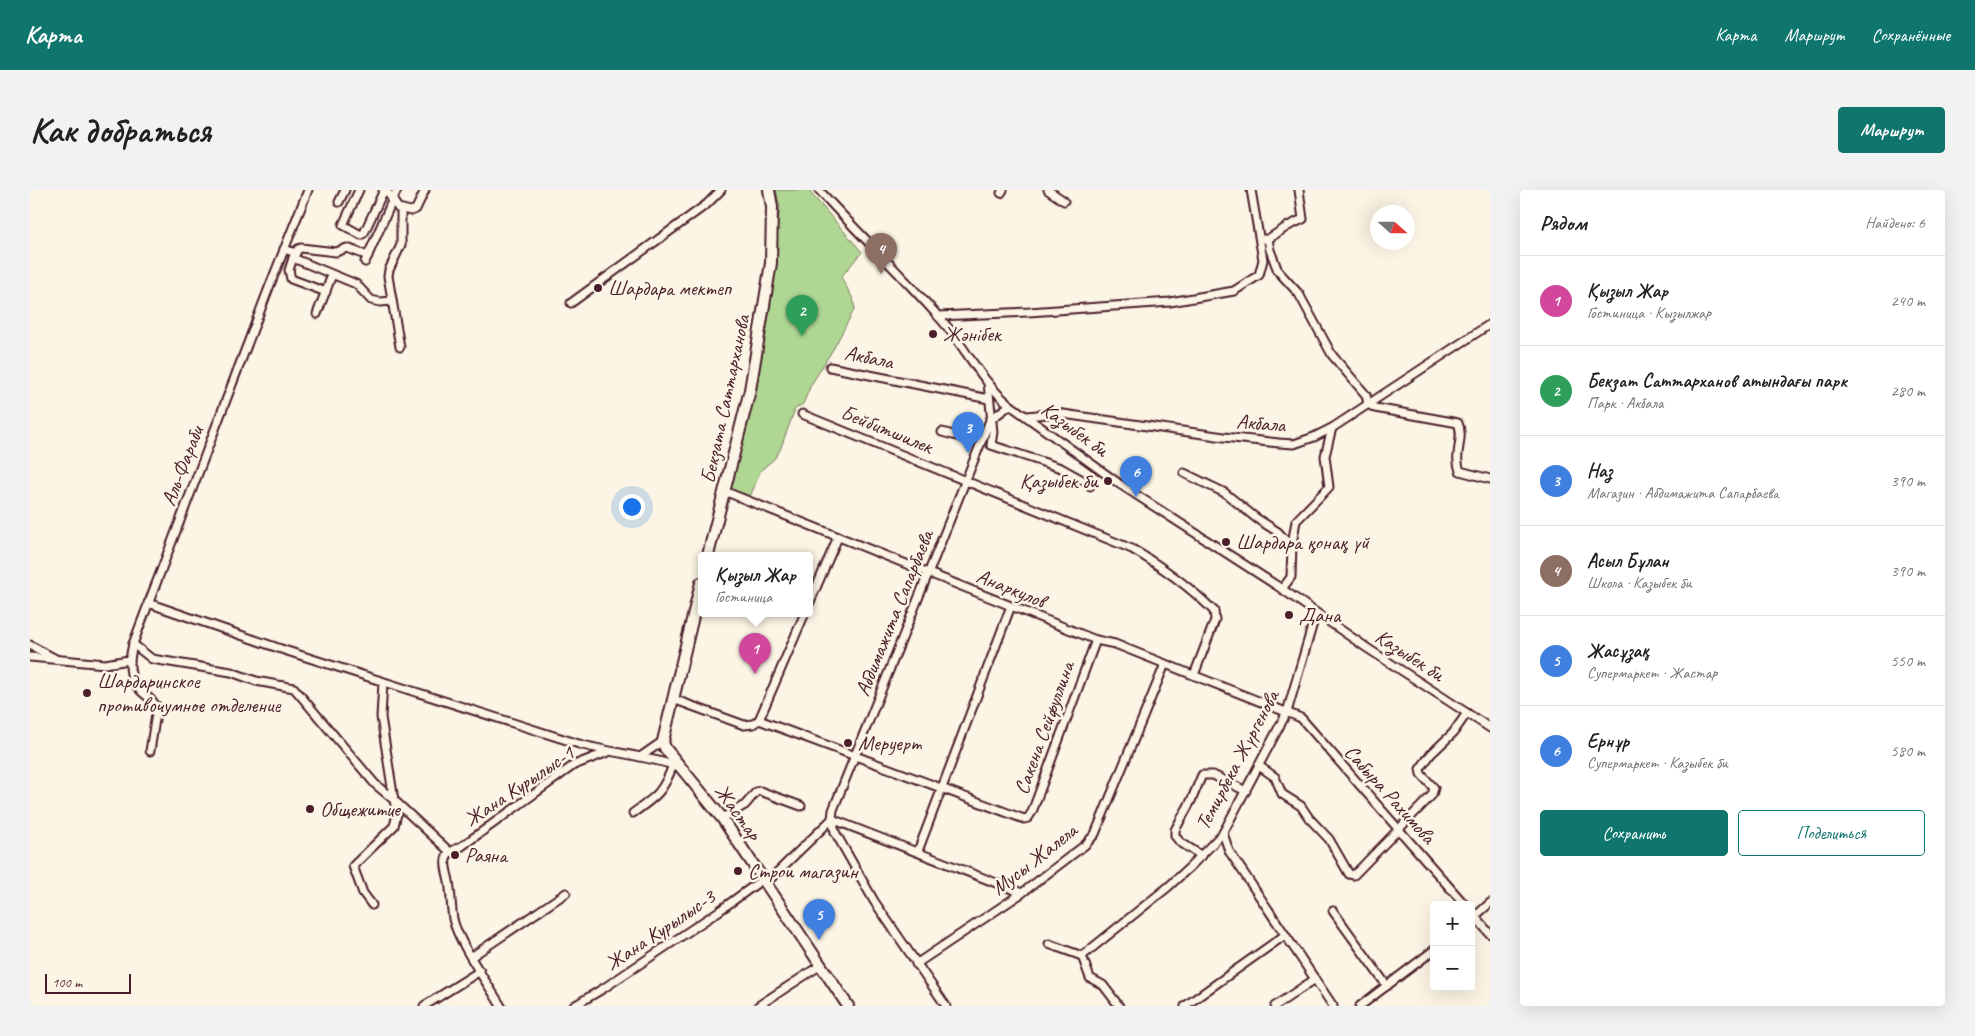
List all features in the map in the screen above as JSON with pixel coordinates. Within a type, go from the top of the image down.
[{"type":"street","name":"Аль-Фараби","points":[[150,751],[157,708],[155,702],[138,689],[134,683],[129,660],[133,644],[308,190]]},
{"type":"street","points":[[339,202],[345,190]]},
{"type":"street","points":[[359,190],[343,225],[362,235],[385,190],[401,209],[411,211],[416,209],[425,190]]},
{"type":"street","points":[[326,292],[291,279],[289,270],[298,249],[336,252],[347,248],[367,259],[397,190]]},
{"type":"street","points":[[571,303],[707,204],[721,190]]},
{"type":"street","name":"Бекзата Саттарханова","points":[[709,552],[750,390],[771,263],[772,206],[769,190]]},
{"type":"street","name":"Казыбек би","points":[[819,190],[938,316],[962,344],[1000,397],[1121,484],[1490,728]]},
{"type":"street","points":[[1048,190],[1064,201]]},
{"type":"street","points":[[938,316],[1170,302],[1234,291],[1259,275],[1263,260],[1252,190]]},
{"type":"street","points":[[1260,239],[1268,239],[1303,219],[1299,190]]},
{"type":"street","points":[[400,347],[388,270],[400,245],[401,209]]},
{"type":"street","points":[[1268,239],[1278,271],[1299,294],[1332,355],[1366,395],[1368,404],[1375,408],[1458,423],[1460,435],[1456,458],[1460,471],[1490,480]]},
{"type":"street","points":[[284,249],[332,275],[360,287],[371,300],[380,302],[392,301]]},
{"type":"street","points":[[317,314],[332,275]]},
{"type":"street","name":"Акбала","points":[[1027,416],[1057,413],[1190,433],[1294,444],[1332,428],[1490,324]]},
{"type":"street","name":"Акбала","points":[[830,367],[989,399]]},
{"type":"street","points":[[988,382],[990,420],[993,432],[991,445],[1061,468],[1090,486]]},
{"type":"street","points":[[990,420],[1010,405]]},
{"type":"street","name":"Бейбитшилек","points":[[802,414],[1132,549],[1152,560],[1214,611],[1215,620],[1194,675]]},
{"type":"street","name":"Абдимажита Сапарбаева","points":[[765,881],[832,819],[833,810],[990,420]]},
{"type":"street","points":[[1282,589],[1290,577],[1292,544],[1297,518],[1307,511],[1330,487],[1325,456],[1332,428]]},
{"type":"street","points":[[942,432],[957,436],[983,438]]},
{"type":"street","points":[[1184,473],[1225,493],[1256,518],[1278,532],[1288,543],[1292,544]]},
{"type":"street","name":"Анаркулов","points":[[724,491],[1096,640],[1115,644],[1287,712]]},
{"type":"street","points":[[813,595],[838,537]]},
{"type":"street","points":[[640,757],[663,741],[698,595]]},
{"type":"street","points":[[148,603],[383,682],[608,752],[640,757],[676,766],[660,792],[633,813]]},
{"type":"street","points":[[918,851],[1010,606]]},
{"type":"street","name":"Темирбека Жүргенова","points":[[1082,956],[1168,888],[1223,833],[1287,712],[1316,613]]},
{"type":"street","points":[[673,699],[744,724],[753,724],[759,720],[803,617]]},
{"type":"street","name":"Сакена Сейфуллина","points":[[941,789],[1018,818],[1028,818],[1032,812],[1096,640]]},
{"type":"street","points":[[133,644],[152,660],[231,672],[256,681],[294,688],[375,784],[450,852],[445,857],[452,895],[453,920],[501,1006]]},
{"type":"street","points":[[30,645],[60,661]]},
{"type":"street","points":[[30,657],[105,664],[129,660]]},
{"type":"street","name":"Мусы Жалела","points":[[916,964],[1022,893],[1085,845],[1098,828],[1165,664]]},
{"type":"street","points":[[372,905],[363,893],[354,866],[394,826],[397,814],[381,717],[383,682]]},
{"type":"street","name":"Сабыра Рахимова","points":[[1287,712],[1301,718],[1461,901]]},
{"type":"street","points":[[1259,766],[1274,777],[1282,794],[1301,806],[1309,818],[1329,839],[1351,876],[1356,874],[1434,791],[1434,788],[1420,772],[1422,765],[1431,754],[1445,743],[1467,713]]},
{"type":"street","points":[[759,720],[941,789]]},
{"type":"street","name":"Жастар","points":[[663,741],[676,766],[722,818],[848,1006]]},
{"type":"street","name":"Жана Курылыс-1","points":[[450,852],[462,846],[574,765],[608,752]]},
{"type":"street","points":[[1202,856],[1180,842],[1175,836],[1174,830],[1191,801],[1198,780],[1202,776],[1212,775],[1246,791]]},
{"type":"street","points":[[722,818],[745,805],[756,792],[801,806]]},
{"type":"street","points":[[832,819],[1022,893]]},
{"type":"street","points":[[832,819],[835,832],[874,900],[946,1006]]},
{"type":"street","points":[[1223,833],[1229,851],[1333,1006]]},
{"type":"street","name":"Жана Курылыс-3","points":[[574,1006],[765,881]]},
{"type":"street","points":[[472,957],[566,893]]},
{"type":"street","points":[[1475,914],[1490,903]]},
{"type":"street","points":[[1333,911],[1386,986]]},
{"type":"street","points":[[1475,919],[1490,934]]},
{"type":"street","points":[[1185,1006],[1285,935]]},
{"type":"street","points":[[1049,944],[1082,956],[1090,978],[1103,985],[1119,1006]]},
{"type":"street","points":[[1360,1006],[1430,953]]},
{"type":"street","points":[[758,1006],[821,965]]},
{"type":"street","points":[[424,1006],[480,971]]},
{"type":"street","points":[[1275,1006],[1315,979]]},
{"type":"green space","points":[[776,190],[808,190],[862,252],[841,277],[853,299],[855,308],[811,385],[803,404],[795,409],[780,450],[774,459],[761,470],[750,497],[730,491],[763,348],[780,207]]},
{"type":"place","name":"Асыл Бұлан","points":[[881,274]]},
{"type":"place","name":"Шардара мектеп","points":[[598,288]]},
{"type":"place","name":"Жәнібек","points":[[933,334]]},
{"type":"place","name":"Бекзат Саттарханов атындағы парк","points":[[802,336]]},
{"type":"place","name":"Наз","points":[[968,453]]},
{"type":"place","name":"Қазыбек би","points":[[1108,481]]},
{"type":"place","name":"Ернұр","points":[[1136,497]]},
{"type":"place","name":"Шардара қонақ үй","points":[[1226,542]]},
{"type":"place","name":"Дана","points":[[1289,615]]},
{"type":"place","name":"Қызыл Жар","points":[[755,674]]},
{"type":"place","name":"Шардаринское противочумное отделение","points":[[87,693]]},
{"type":"place","name":"Меруерт","points":[[848,743]]},
{"type":"place","name":"Общежитие","points":[[310,809]]},
{"type":"place","name":"Раяна","points":[[455,855]]},
{"type":"place","name":"Строи магазин","points":[[738,871]]},
{"type":"place","name":"Жасұзақ","points":[[819,940]]}]
